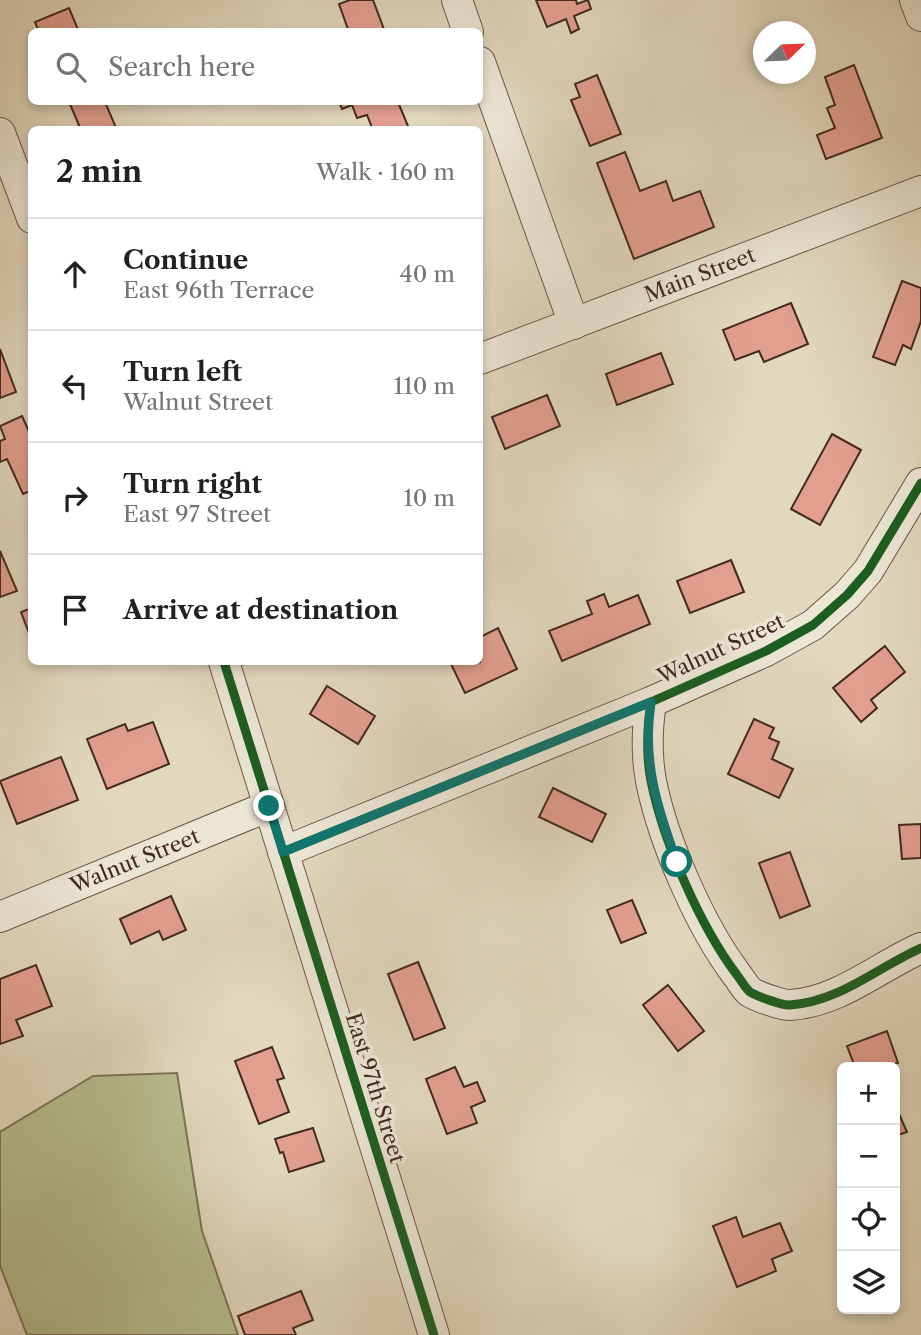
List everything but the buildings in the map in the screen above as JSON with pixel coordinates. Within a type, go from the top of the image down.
[{"type":"street","points":[[457,0],[467,28]]},
{"type":"street","points":[[915,0],[921,16]]},
{"type":"street","points":[[483,70],[574,324]]},
{"type":"street","points":[[0,133],[28,207]]},
{"type":"street","name":"Main Street","points":[[483,358],[921,191]]},
{"type":"street","name":"Walnut Street","points":[[283,852],[651,702],[766,651],[813,625],[847,595],[868,571],[921,483]]},
{"type":"street","points":[[225,665],[269,806]]},
{"type":"street","points":[[651,702],[647,730],[651,780],[661,818],[700,913],[726,961],[751,993],[788,1006],[823,998],[860,982],[880,968],[921,948]]},
{"type":"street","name":"Walnut Street","points":[[0,917],[269,806]]},
{"type":"street","name":"East 97th Street","points":[[269,806],[434,1335]]},
{"type":"green space","points":[[177,1073],[202,1231],[238,1335],[27,1335],[0,1266],[0,1132],[93,1076]]},
{"type":"cycle path","points":[[283,852],[651,702],[766,651],[813,625],[847,595],[868,571],[921,483]]},
{"type":"cycle path","points":[[225,665],[434,1335]]},
{"type":"cycle path","points":[[651,702],[648,761],[664,830],[697,908],[723,955],[750,992],[787,1005],[808,1002],[842,991],[921,948]]},
{"type":"route","points":[[269,806],[283,852],[651,702],[647,730],[651,780],[677,862]]}]
